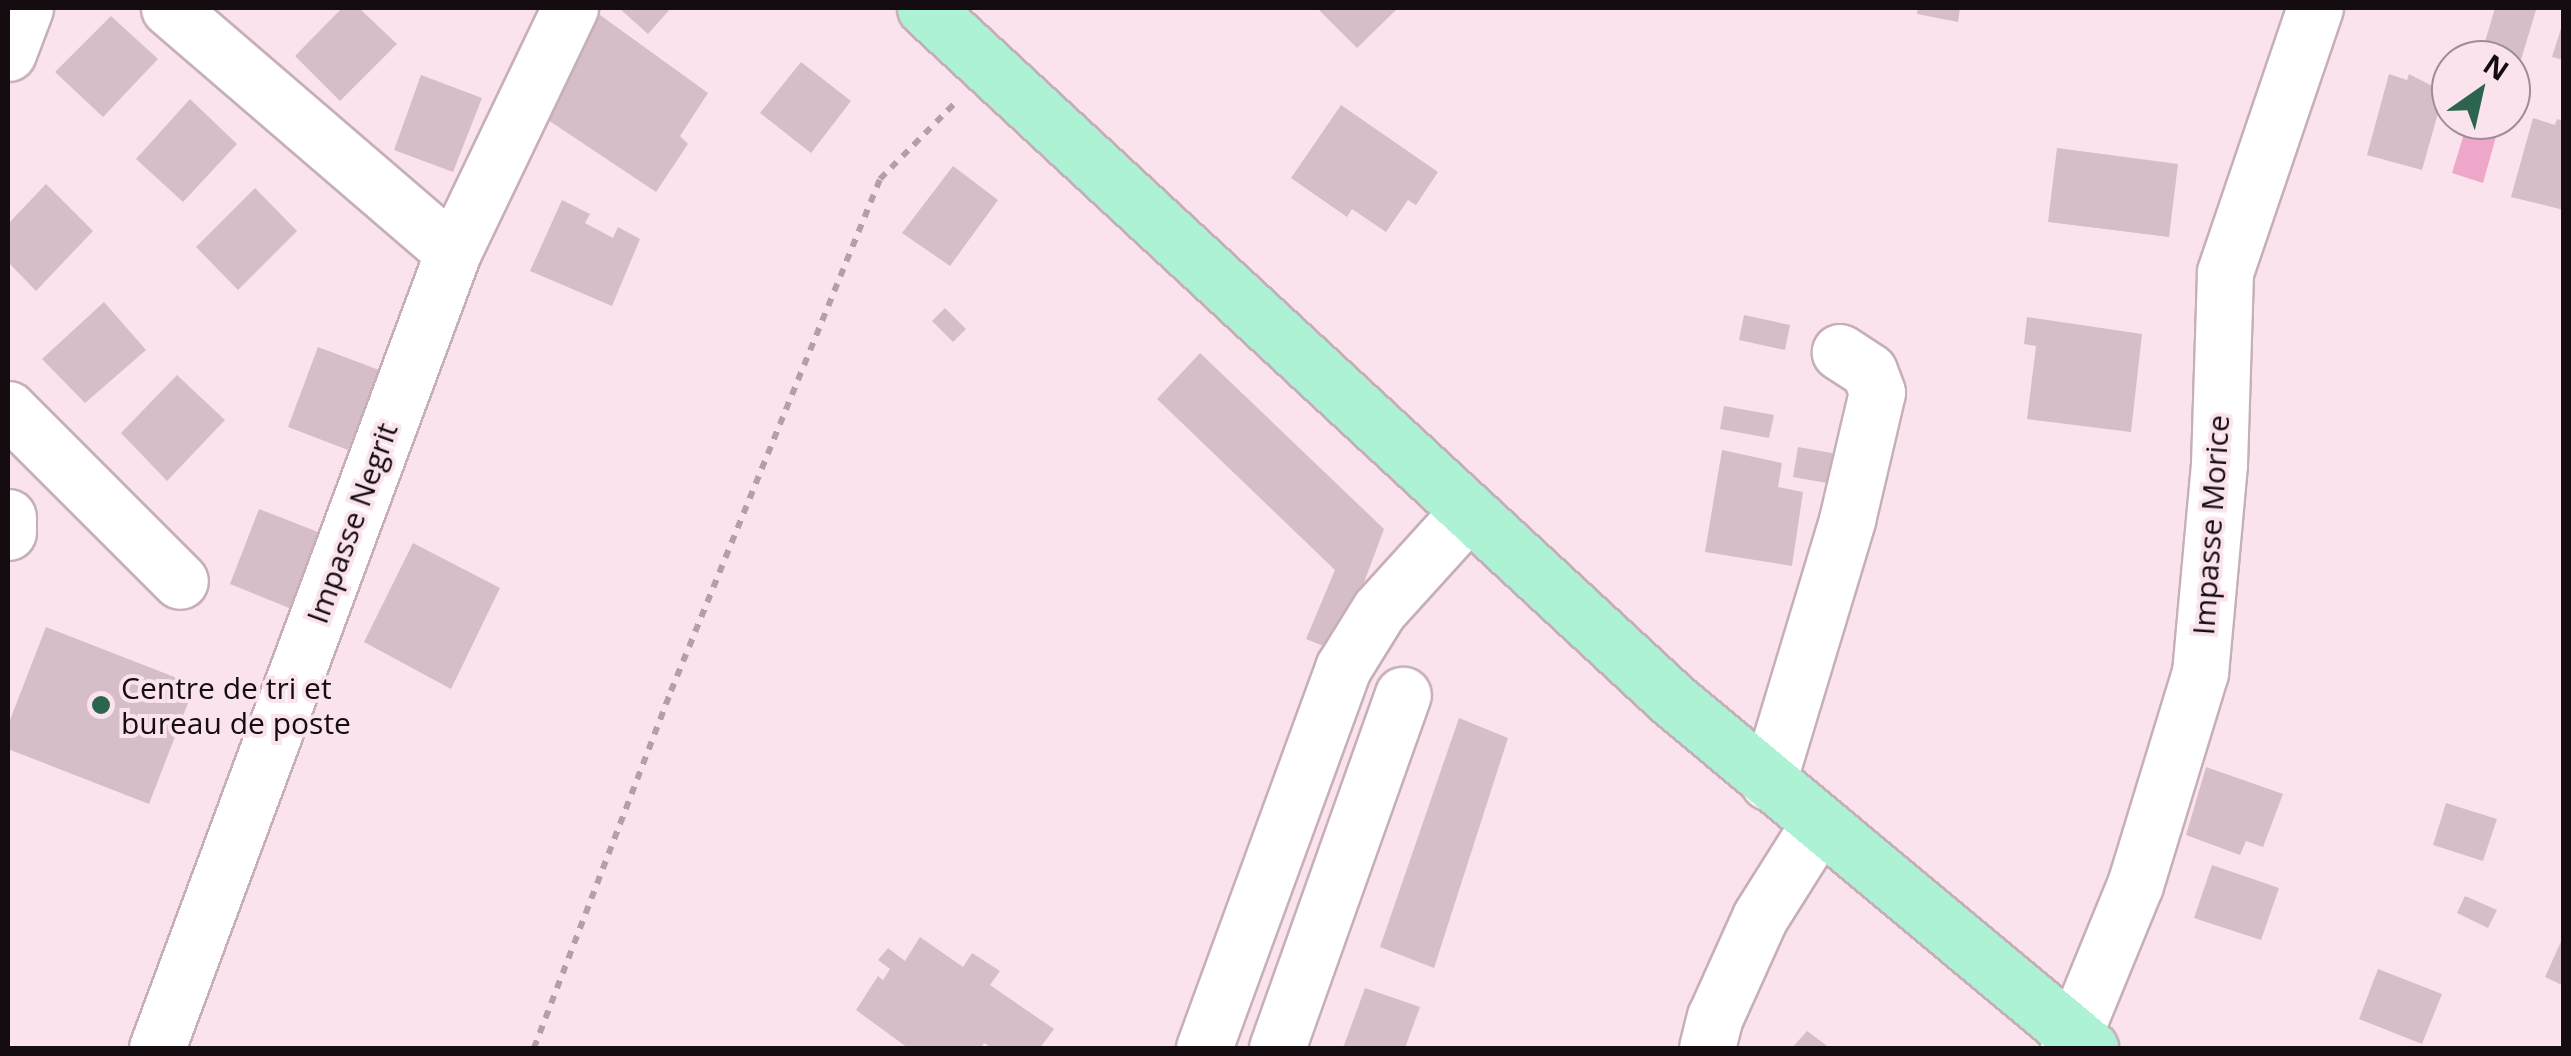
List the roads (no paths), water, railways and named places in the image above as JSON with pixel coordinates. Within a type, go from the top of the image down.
[{"type":"main road","points":[[941,13],[990,69],[1468,512],[1818,826],[2077,1044]]},
{"type":"street","points":[[8,53],[24,8]]},
{"type":"street","points":[[169,8],[454,252]]},
{"type":"street","name":"Impasse Negrit","points":[[156,1048],[454,252],[570,8]]},
{"type":"street","name":"Impasse Morice","points":[[2077,1044],[2135,885],[2200,673],[2218,464],[2225,272],[2315,8]]},
{"type":"street","points":[[1768,782],[1848,520],[1876,392],[1869,371],[1840,352]]},
{"type":"street","points":[[8,409],[180,581]]},
{"type":"street","points":[[1204,1048],[1343,668],[1379,610],[1468,512]]},
{"type":"street","points":[[8,516],[8,532]]},
{"type":"street","points":[[1277,1048],[1403,695]]},
{"type":"street","points":[[1707,1048],[1716,1017],[1760,917],[1818,826]]},
{"type":"street","points":[[1276,852],[1340,873]]},
{"type":"place","name":"Centre de tri et bureau de poste","points":[[101,705]]}]
